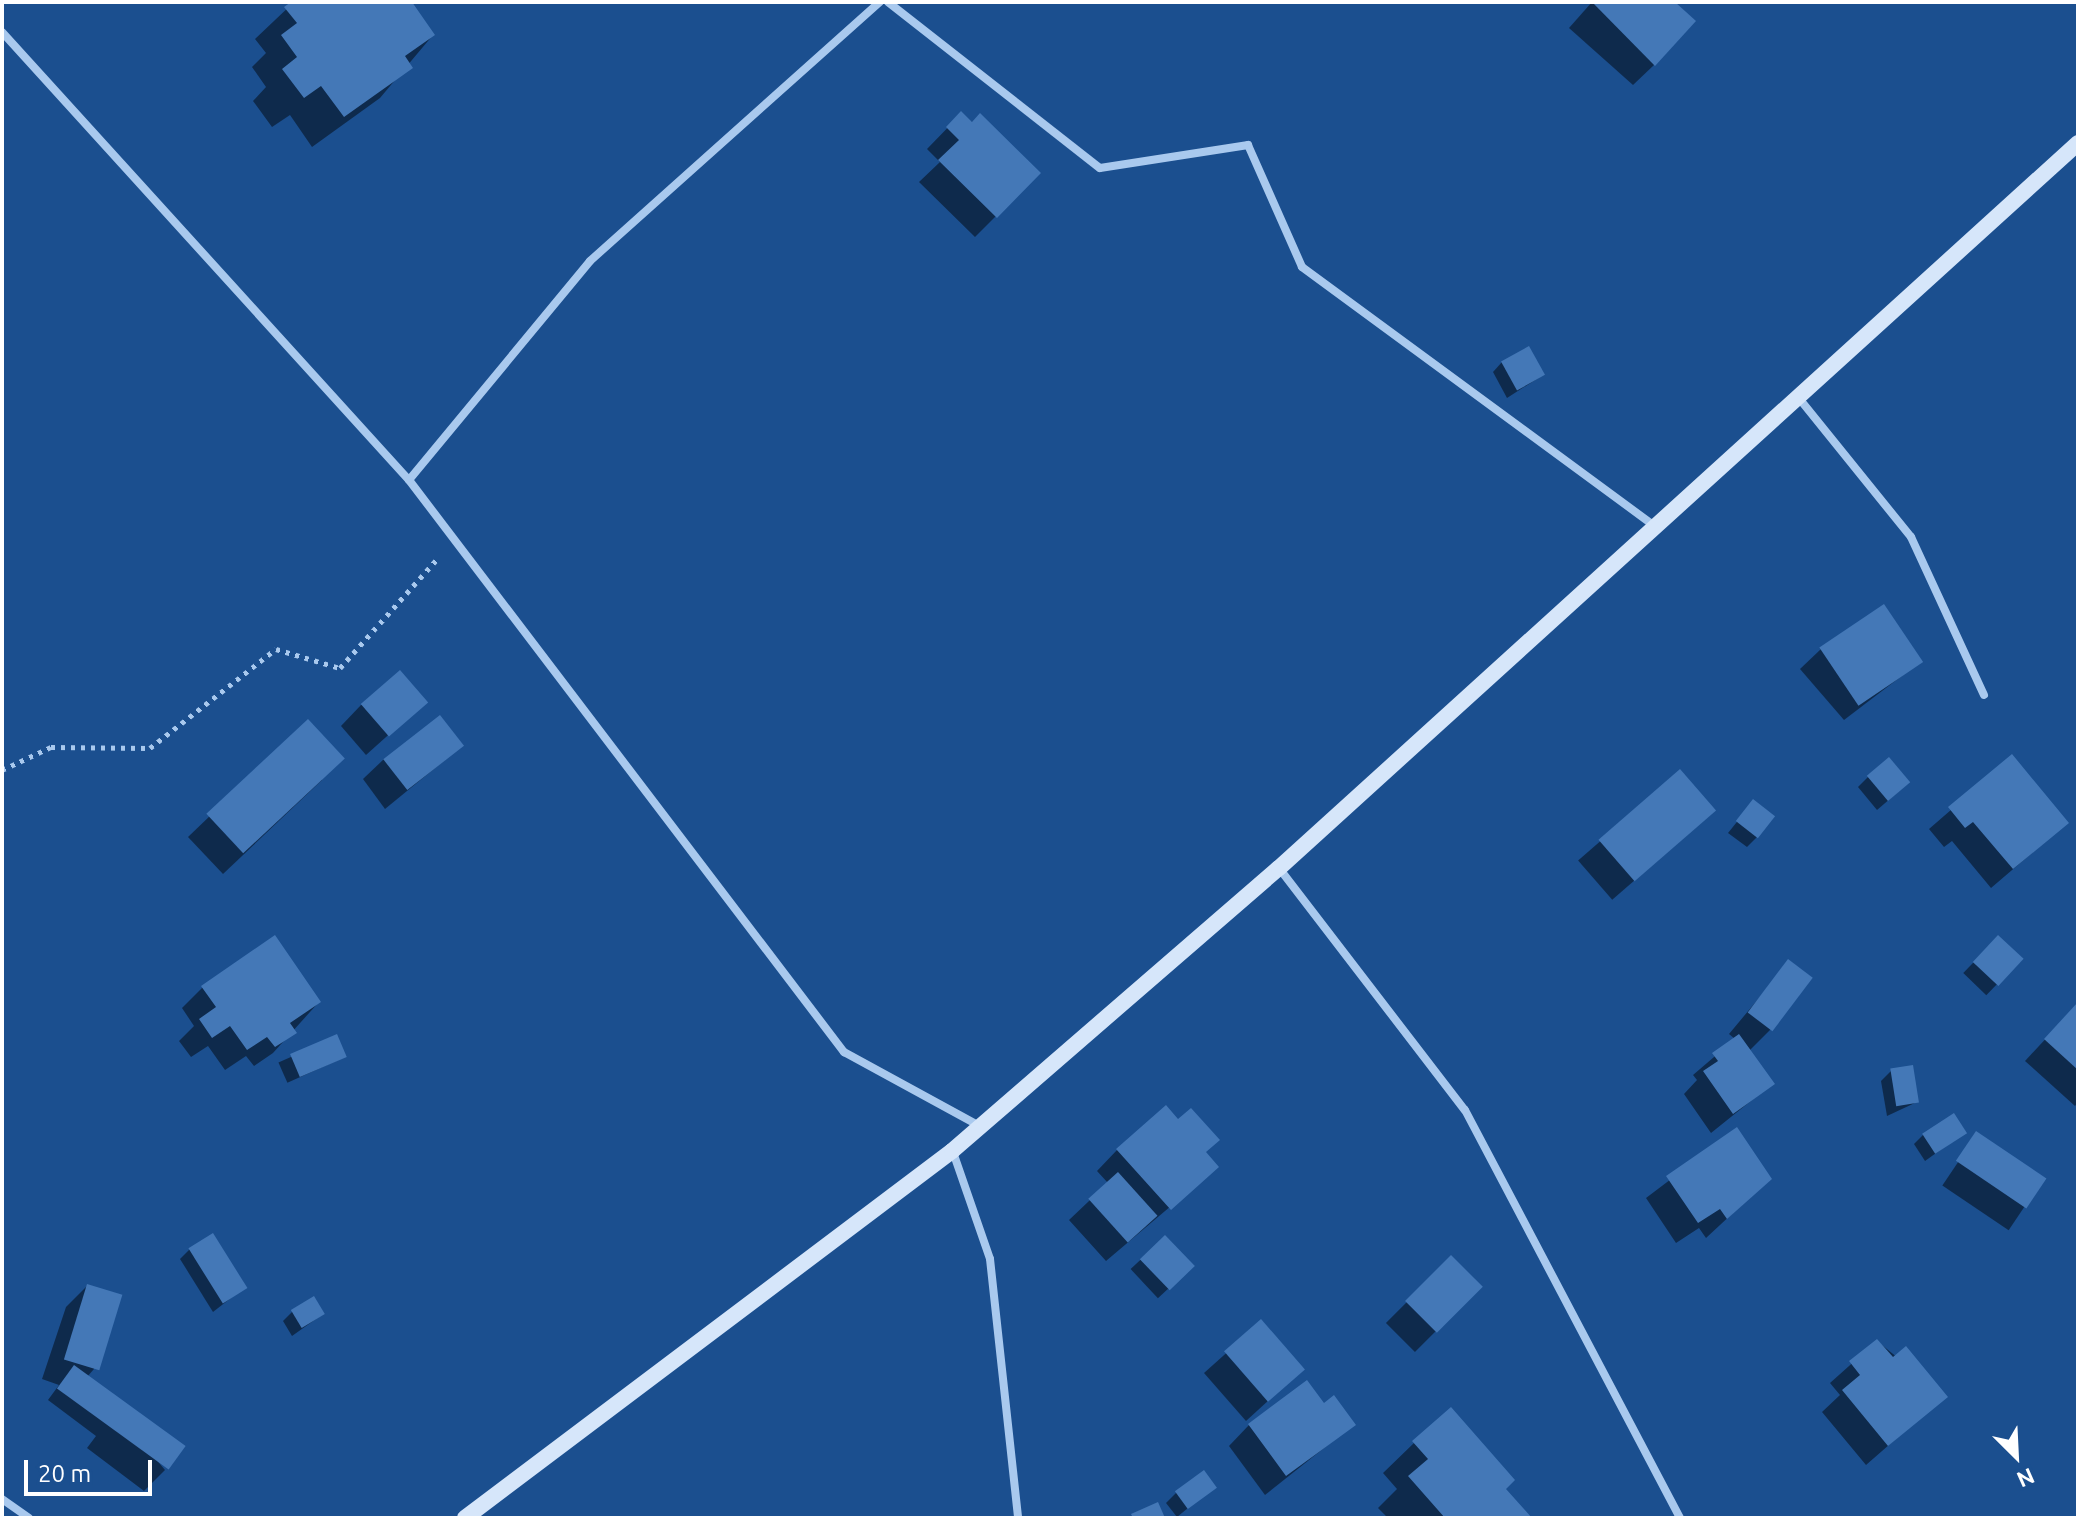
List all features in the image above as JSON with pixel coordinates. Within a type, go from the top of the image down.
[{"type":"street","points":[[409,480],[590,261],[880,2]]},
{"type":"street","points":[[888,2],[1100,168],[1248,145],[1302,267],[1652,524]]},
{"type":"street","points":[[2,32],[409,480],[844,1052],[980,1126]]},
{"type":"street","points":[[472,1516],[952,1151],[1279,868],[1652,524],[2078,143]]},
{"type":"street","points":[[1797,396],[1911,537],[1984,695]]},
{"type":"street","points":[[1279,868],[1465,1110],[1680,1518]]},
{"type":"street","points":[[952,1151],[990,1259],[1018,1518]]},
{"type":"street","points":[[2,1499],[29,1518]]},
{"type":"path","points":[[2,770],[51,747],[150,748],[276,649],[340,668],[454,539]]},
{"type":"building","points":[[291,2],[412,2],[435,35],[405,56],[413,68],[344,117],[321,86],[304,98],[282,69],[297,57],[281,35],[297,23],[284,7]]},
{"type":"building","points":[[1592,2],[1675,2],[1696,21],[1655,66]]},
{"type":"building","points":[[961,111],[972,122],[980,113],[1041,173],[997,218],[938,160],[959,140],[946,127]]},
{"type":"building","points":[[1529,346],[1545,375],[1517,390],[1501,362]]},
{"type":"building","points":[[1884,604],[1923,662],[1858,706],[1819,648]]},
{"type":"building","points":[[400,670],[428,702],[389,737],[361,704]]},
{"type":"building","points":[[440,715],[464,746],[407,790],[383,759]]},
{"type":"building","points":[[308,719],[345,758],[243,853],[206,814]]},
{"type":"building","points":[[2012,754],[2069,823],[2013,869],[1973,822],[1965,828],[1948,807]]},
{"type":"building","points":[[1889,757],[1910,782],[1888,801],[1867,776]]},
{"type":"building","points":[[1680,769],[1716,811],[1635,881],[1598,840]]},
{"type":"building","points":[[1753,799],[1775,816],[1758,838],[1736,821]]},
{"type":"building","points":[[275,935],[321,1002],[290,1023],[297,1033],[275,1047],[267,1037],[247,1050],[230,1026],[212,1038],[199,1019],[216,1007],[201,986]]},
{"type":"building","points":[[1998,935],[2024,959],[1998,986],[1973,962]]},
{"type":"building","points":[[1788,959],[1813,978],[1772,1031],[1748,1013]]},
{"type":"building","points":[[2078,1002],[2078,1070],[2044,1039]]},
{"type":"building","points":[[337,1034],[347,1057],[300,1077],[290,1054]]},
{"type":"building","points":[[1739,1034],[1775,1084],[1733,1114],[1703,1071],[1718,1061],[1712,1053]]},
{"type":"building","points":[[1913,1065],[1919,1103],[1896,1106],[1890,1069]]},
{"type":"building","points":[[1166,1105],[1178,1119],[1191,1108],[1220,1140],[1206,1152],[1219,1167],[1171,1210],[1116,1149]]},
{"type":"building","points":[[1954,1113],[1967,1133],[1935,1154],[1922,1134]]},
{"type":"building","points":[[1737,1127],[1772,1179],[1727,1219],[1720,1209],[1698,1223],[1666,1176]]},
{"type":"building","points":[[1976,1131],[2046,1179],[2026,1208],[1956,1161]]},
{"type":"building","points":[[1118,1172],[1157,1216],[1128,1243],[1088,1199]]},
{"type":"building","points":[[213,1233],[247,1288],[223,1303],[188,1248]]},
{"type":"building","points":[[1165,1235],[1195,1266],[1170,1290],[1140,1259]]},
{"type":"building","points":[[1451,1255],[1483,1287],[1437,1333],[1405,1301]]},
{"type":"building","points":[[87,1284],[122,1295],[99,1370],[64,1360]]},
{"type":"building","points":[[314,1296],[325,1314],[302,1328],[291,1310]]},
{"type":"building","points":[[1261,1319],[1305,1370],[1268,1402],[1224,1351]]},
{"type":"building","points":[[1877,1339],[1893,1357],[1906,1346],[1948,1397],[1888,1446],[1842,1390],[1860,1375],[1849,1361]]},
{"type":"building","points":[[74,1365],[186,1446],[169,1470],[57,1388]]},
{"type":"building","points":[[1307,1380],[1324,1403],[1334,1395],[1356,1425],[1286,1476],[1248,1424]]},
{"type":"building","points":[[1451,1407],[1515,1480],[1506,1489],[1532,1518],[1445,1518],[1408,1476],[1428,1459],[1412,1441]]},
{"type":"building","points":[[1204,1470],[1217,1488],[1188,1509],[1175,1491]]},
{"type":"building","points":[[1158,1502],[1165,1518],[1133,1518],[1131,1514]]}]
